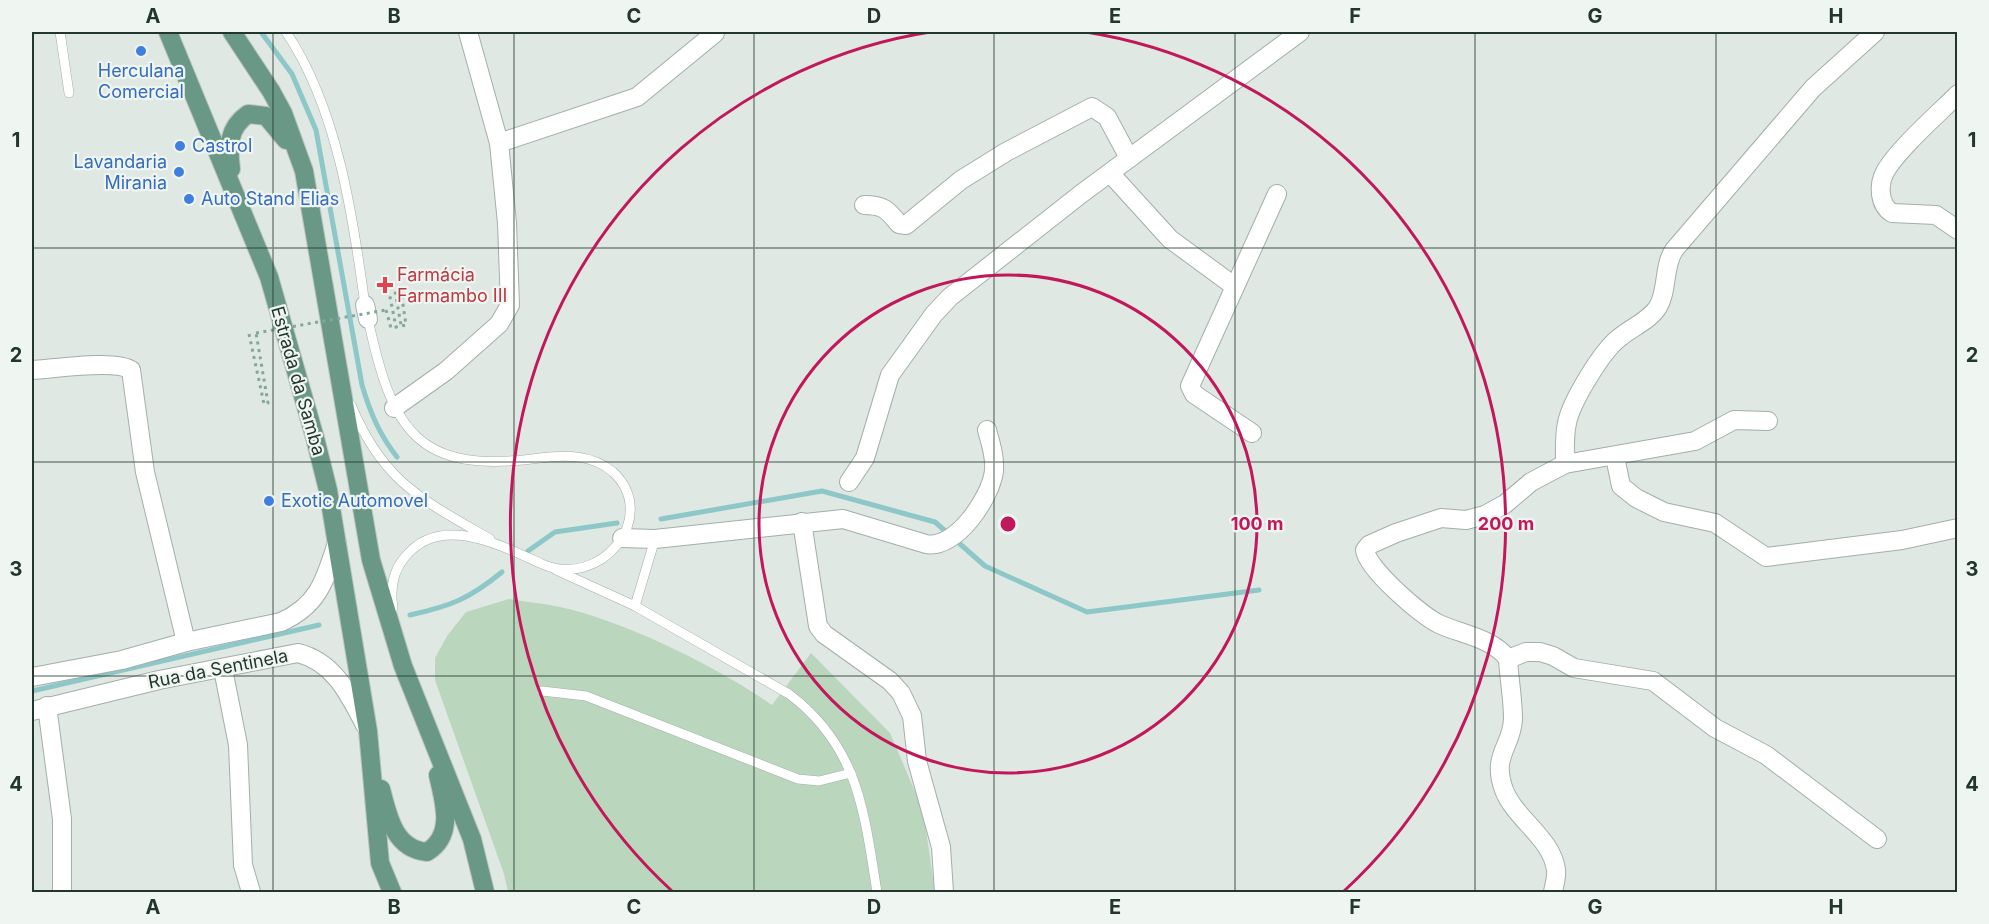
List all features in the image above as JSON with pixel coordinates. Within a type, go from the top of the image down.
[{"type":"main road","name":"Estrada da Samba","points":[[168,32],[268,277],[286,335],[328,490],[369,739]]},
{"type":"main road","name":"Estrada da Samba","points":[[232,32],[283,113],[304,171],[363,528],[376,582],[404,666],[430,732]]},
{"type":"main road","points":[[236,195],[230,143],[237,122],[248,114],[258,112],[267,116],[274,123],[304,171]]},
{"type":"main road","points":[[369,739],[385,803],[397,836],[409,848],[427,852],[440,842],[446,825],[430,732]]},
{"type":"main road","points":[[430,732],[472,839],[485,892]]},
{"type":"main road","points":[[369,739],[377,846],[380,863],[392,892]]},
{"type":"street","points":[[394,408],[446,371],[499,324],[508,311],[511,299],[499,143],[468,32]]},
{"type":"street","points":[[849,482],[865,458],[890,375],[934,314],[994,261],[1300,32]]},
{"type":"street","points":[[1565,465],[1567,424],[1576,402],[1606,351],[1617,339],[1650,317],[1659,305],[1669,259],[1674,250],[1813,88],[1875,32]]},
{"type":"street","points":[[499,143],[613,107],[637,96],[715,33]]},
{"type":"street","points":[[1958,94],[1892,162],[1882,182],[1881,197],[1886,209],[1892,213],[1936,215],[1958,230]]},
{"type":"street","points":[[864,205],[882,205],[899,224],[906,225],[962,180],[997,158],[1092,106],[1107,117],[1129,158]]},
{"type":"street","points":[[1110,173],[1170,239],[1234,286]]},
{"type":"street","points":[[1252,433],[1194,394],[1190,386],[1277,194]]},
{"type":"street","points":[[32,370],[106,366],[125,366],[131,370],[146,472],[164,538],[186,642]]},
{"type":"street","points":[[1553,892],[1557,872],[1552,854],[1516,809],[1505,791],[1500,776],[1499,763],[1513,720],[1508,659],[1492,645],[1437,623],[1417,608],[1370,563],[1365,550],[1369,545],[1396,533],[1442,518],[1466,520],[1485,515],[1505,504],[1531,482],[1565,465],[1695,441],[1734,420],[1768,421]]},
{"type":"street","points":[[622,538],[655,539],[843,519],[926,544],[938,544],[963,530],[987,491],[993,473],[994,453],[987,430]]},
{"type":"street","points":[[1615,457],[1621,486],[1636,498],[1664,512],[1715,523],[1766,556],[1902,540],[1958,528]]},
{"type":"street","points":[[802,522],[818,626],[824,634],[890,681],[901,693],[912,716],[917,761],[941,847],[944,892]]},
{"type":"street","name":"Rua da Sentinela","points":[[32,677],[156,653],[186,642],[281,622],[303,610],[320,589],[337,543]]},
{"type":"street","points":[[1508,659],[1526,652],[1540,652],[1553,656],[1574,668],[1635,676],[1653,681],[1715,728],[1766,755],[1877,839]]},
{"type":"street","name":"Rua da Sentinela","points":[[39,708],[159,680],[297,653],[311,656],[326,665],[338,679],[369,739]]},
{"type":"street","points":[[223,669],[237,745],[243,865],[251,892]]},
{"type":"street","points":[[39,708],[62,819],[62,892]]},
{"type":"lane","points":[[60,32],[69,93]]},
{"type":"lane","points":[[286,32],[309,72],[334,142],[379,369],[394,408],[409,431],[437,453],[456,458],[506,461],[573,455],[605,466],[615,475],[628,501],[627,520],[622,538]]},
{"type":"lane","name":"Estrada da Samba","points":[[335,349],[351,406],[363,432],[389,470],[421,499],[516,553]]},
{"type":"lane","name":"Estrada da Samba","points":[[404,666],[391,593],[396,571],[411,549],[424,540],[444,534],[475,538],[547,566],[588,567],[608,556],[622,538]]},
{"type":"lane","points":[[635,606],[655,539]]},
{"type":"lane","points":[[547,566],[635,606],[779,688],[809,710],[827,729],[851,773],[868,835],[877,892]]},
{"type":"lane","points":[[542,691],[586,696],[798,779],[819,781],[851,773]]},
{"type":"path","points":[[249,334],[264,404],[268,403],[256,333],[386,310],[391,328],[406,325],[401,291],[395,291],[401,325],[396,327],[388,292]]},
{"type":"green space","points":[[509,599],[586,614],[641,634],[698,661],[772,705],[811,653],[890,733],[923,810],[935,892],[508,892],[504,874],[435,680],[435,658],[447,636],[466,612]]},
{"type":"waterway","points":[[261,32],[292,74],[316,130],[362,385],[376,422],[397,457]]},
{"type":"waterway","points":[[661,519],[822,491],[935,522],[985,566],[1087,612],[1259,590]]},
{"type":"waterway","points":[[528,551],[555,532],[617,523]]},
{"type":"waterway","points":[[410,615],[459,600],[502,572]]},
{"type":"waterway","points":[[32,691],[319,625]]},
{"type":"place","name":"Herculana Comercial","points":[[141,51]]},
{"type":"place","name":"Castrol","points":[[180,146]]},
{"type":"place","name":"Lavandaria Mirania","points":[[179,172]]},
{"type":"place","name":"Auto Stand Elias","points":[[189,199]]},
{"type":"place","name":"Farmácia Farmambo III","points":[[385,285]]},
{"type":"place","name":"Exotic Automovel","points":[[269,501]]}]
